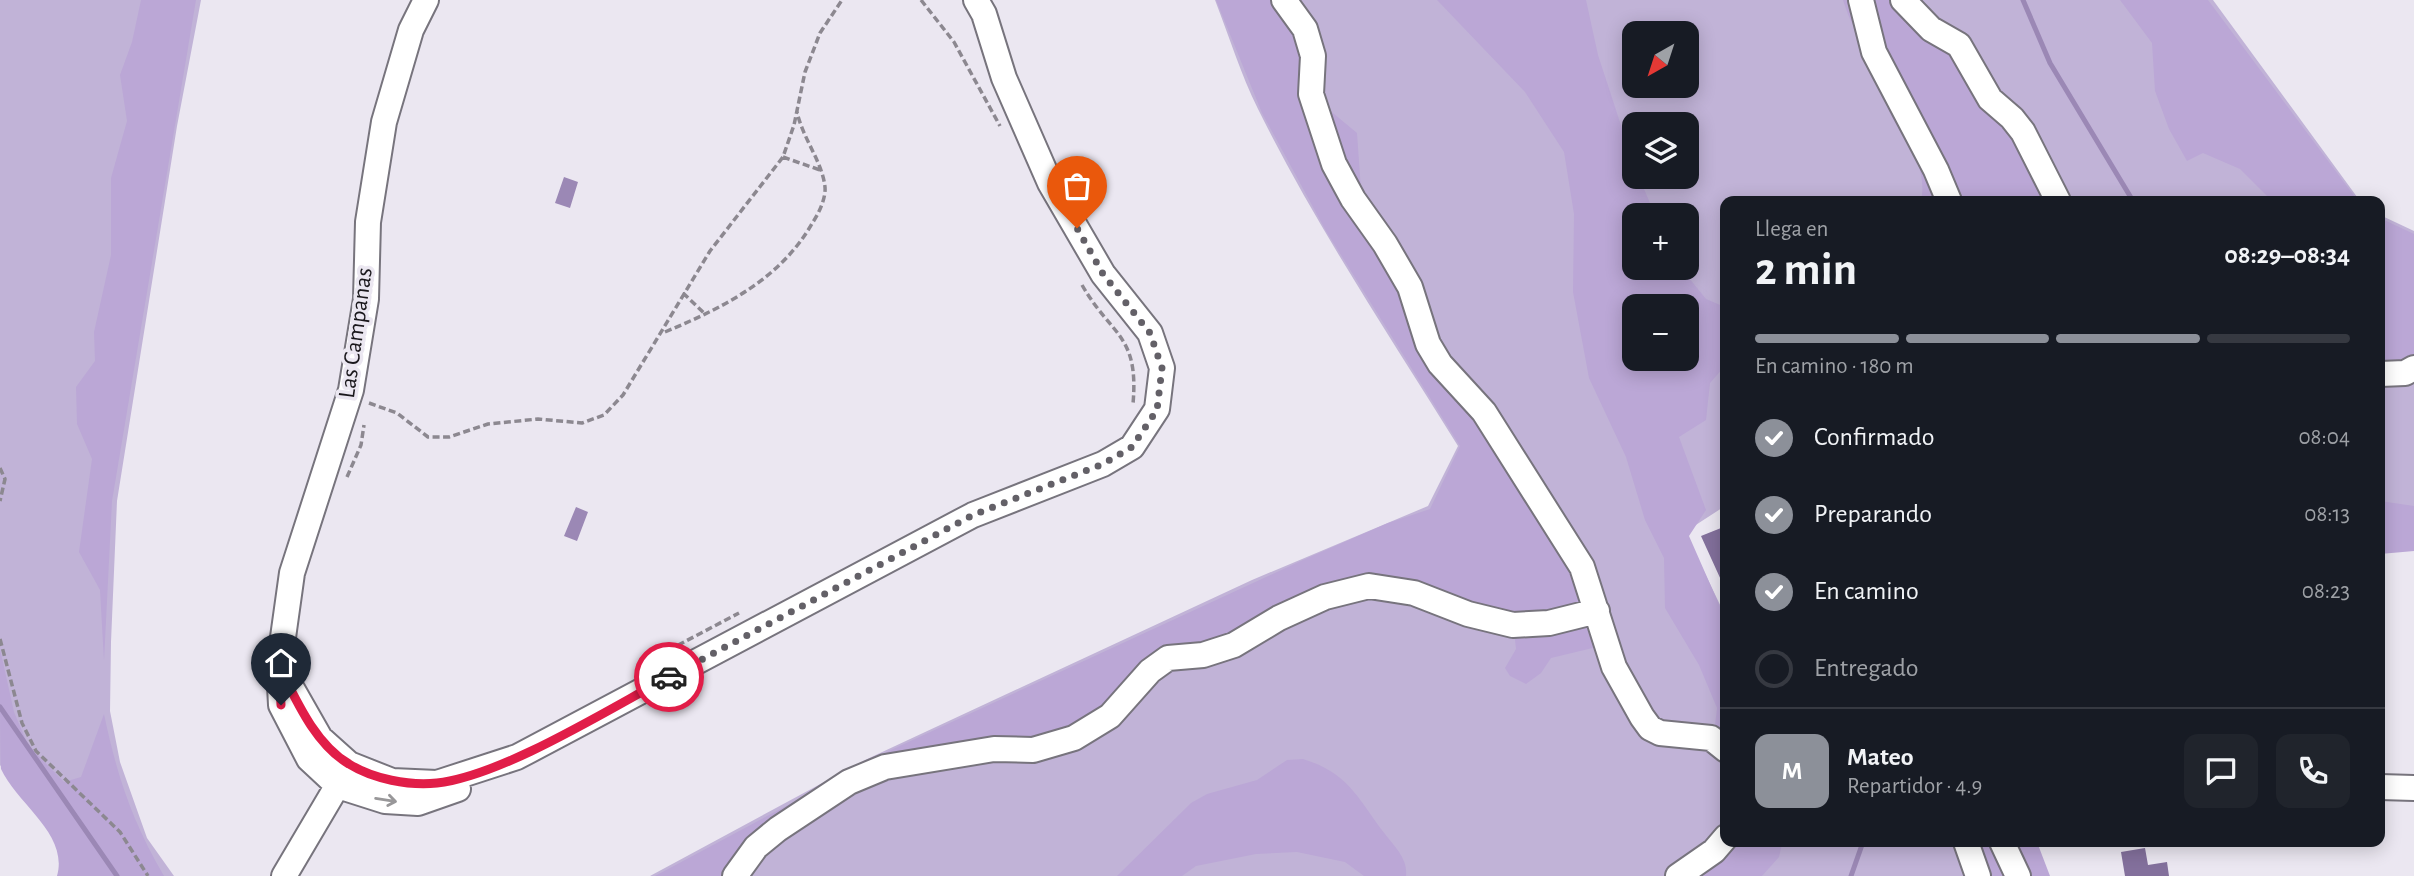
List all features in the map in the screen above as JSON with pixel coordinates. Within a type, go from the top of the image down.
[{"type":"street","name":"Las Campanas","points":[[426,0],[411,30],[384,122],[368,222],[366,299],[351,390],[292,573],[279,666],[281,705],[309,759],[343,775],[385,801],[418,803],[454,792],[490,768],[611,709],[973,515],[1103,464],[1132,447],[1157,410],[1162,368],[1150,333],[1103,274],[1050,183],[1003,78],[977,5]]},
{"type":"street","points":[[1284,0],[1305,29],[1313,55],[1311,94],[1334,164],[1409,287],[1428,344],[1440,364],[1484,412],[1582,567],[1614,667],[1650,728],[1671,735],[1711,738],[1720,745]]},
{"type":"street","points":[[1861,0],[1874,52],[1946,196]]},
{"type":"street","points":[[1903,0],[1931,29],[1959,44],[1990,99],[2012,118],[2023,132],[2055,196]]},
{"type":"street","points":[[2385,374],[2405,373],[2414,368]]},
{"type":"street","points":[[735,876],[756,847],[778,829],[849,782],[885,767],[994,749],[1033,750],[1074,738],[1110,716],[1150,671],[1168,658],[1203,655],[1234,645],[1279,618],[1325,597],[1369,586],[1414,593],[1468,614],[1513,625],[1549,623],[1597,611]]},
{"type":"street","points":[[284,876],[343,775]]},
{"type":"street","points":[[2385,787],[2414,788]]},
{"type":"street","points":[[1678,876],[1720,844]]},
{"type":"street","points":[[1968,847],[1978,876]]},
{"type":"street","points":[[2004,847],[2018,876]]},
{"type":"path","points":[[367,402],[397,413],[428,437],[449,437],[488,424],[538,419],[582,423],[604,415],[624,395],[710,251],[783,157],[797,110],[804,72],[820,33],[842,0]]},
{"type":"path","points":[[921,0],[954,42],[1004,132]]},
{"type":"path","points":[[663,333],[706,314],[759,284],[803,240],[818,214],[825,191],[822,171],[802,135],[797,110]]},
{"type":"path","points":[[783,157],[822,171]]},
{"type":"path","points":[[1079,278],[1091,300],[1128,344],[1135,378],[1133,409]]},
{"type":"path","points":[[683,293],[706,314]]},
{"type":"path","points":[[0,468],[5,479],[0,501]]},
{"type":"path","points":[[640,666],[748,608]]},
{"type":"path","points":[[0,639],[22,723],[36,751],[120,832],[148,876]]},
{"type":"shaded area","points":[[0,0],[201,0],[177,126],[117,501],[111,642],[110,711],[120,762],[147,838],[174,876],[60,876],[57,847],[50,832],[0,765]]},
{"type":"shaded area","points":[[141,0],[196,0],[112,501],[104,661],[100,590],[79,552],[92,459],[77,424],[76,387],[95,361],[94,332],[111,255],[111,178],[127,121],[120,75],[132,42]]},
{"type":"shaded area","points":[[1215,0],[2213,0],[2356,196],[1720,196],[1720,509],[1685,532],[1720,605],[1720,847],[2034,847],[2045,876],[650,876],[865,760],[1252,580],[1428,506],[1458,446],[1354,280],[1280,153],[1252,96]]},
{"type":"shaded area","points":[[1216,0],[1283,0],[1304,30],[1310,94],[1357,133],[1363,218],[1416,308],[1581,568],[1601,646],[1551,658],[1541,673],[1526,684],[1510,676],[1505,668],[1516,649],[1513,621],[1369,583],[1232,642],[1166,655],[1073,735],[884,764],[730,876],[655,876],[891,750],[1303,560],[1388,523],[1430,509],[1460,446],[1326,231],[1262,113]]},
{"type":"shaded area","points":[[1437,0],[1586,0],[1598,55],[1622,128],[1622,189],[1644,189],[1650,203],[1622,203],[1622,280],[1691,280],[1706,299],[1720,305],[1720,372],[1710,383],[1706,420],[1679,437],[1706,510],[1689,536],[1720,607],[1720,738],[1714,734],[1717,708],[1699,665],[1665,608],[1664,558],[1645,520],[1626,457],[1589,378],[1573,292],[1574,214],[1564,152],[1525,92]]},
{"type":"shaded area","points":[[1843,0],[1906,0],[1955,47],[2008,123],[2049,196],[1921,196],[1920,172],[1916,159],[1884,97],[1878,54],[1854,27]]},
{"type":"shaded area","points":[[2120,0],[2208,0],[2354,196],[2267,196],[2240,169],[2203,153],[2187,161],[2169,129],[2155,91],[2152,43]]},
{"type":"shaded area","points":[[564,177],[578,182],[570,208],[555,203]]},
{"type":"shaded area","points":[[2385,217],[2414,231],[2414,549],[2385,552]]},
{"type":"shaded area","points":[[2385,220],[2414,234],[2414,365],[2385,370]]},
{"type":"shaded area","points":[[2385,502],[2414,506],[2414,551],[2385,554]]},
{"type":"shaded area","points":[[576,507],[588,512],[577,541],[564,536]]},
{"type":"shaded area","points":[[0,649],[14,712],[28,745],[64,782],[81,777],[104,714],[127,798],[164,876],[57,876],[59,861],[56,846],[1,769]]},
{"type":"shaded area","points":[[1303,759],[1331,772],[1351,789],[1400,853],[1406,876],[1364,876],[1345,862],[1297,852],[1256,854],[1196,866],[1182,876],[1117,876],[1191,803],[1207,794],[1257,780],[1287,760]]},
{"type":"shaded area","points":[[1720,847],[1781,847],[1779,857],[1762,876],[1684,876]]},
{"type":"shaded area","points":[[1975,847],[2039,847],[2050,876],[1984,876]]},
{"type":"building","points":[[1720,528],[1720,578],[1701,536]]},
{"type":"building","points":[[2145,848],[2148,865],[2167,862],[2169,876],[2125,876],[2121,852]]},
{"type":"waterway","points":[[2023,0],[2050,63],[2130,196]]},
{"type":"waterway","points":[[0,707],[117,876]]},
{"type":"waterway","points":[[1851,876],[1861,847]]},
{"type":"way so far","points":[[669,677],[973,515],[1103,464],[1132,447],[1157,410],[1162,368],[1150,333],[1103,274],[1077,228]]},
{"type":"route","points":[[281,705],[279,666],[293,695],[320,738],[349,764],[392,781],[437,783],[490,768],[517,757],[669,677]]}]
